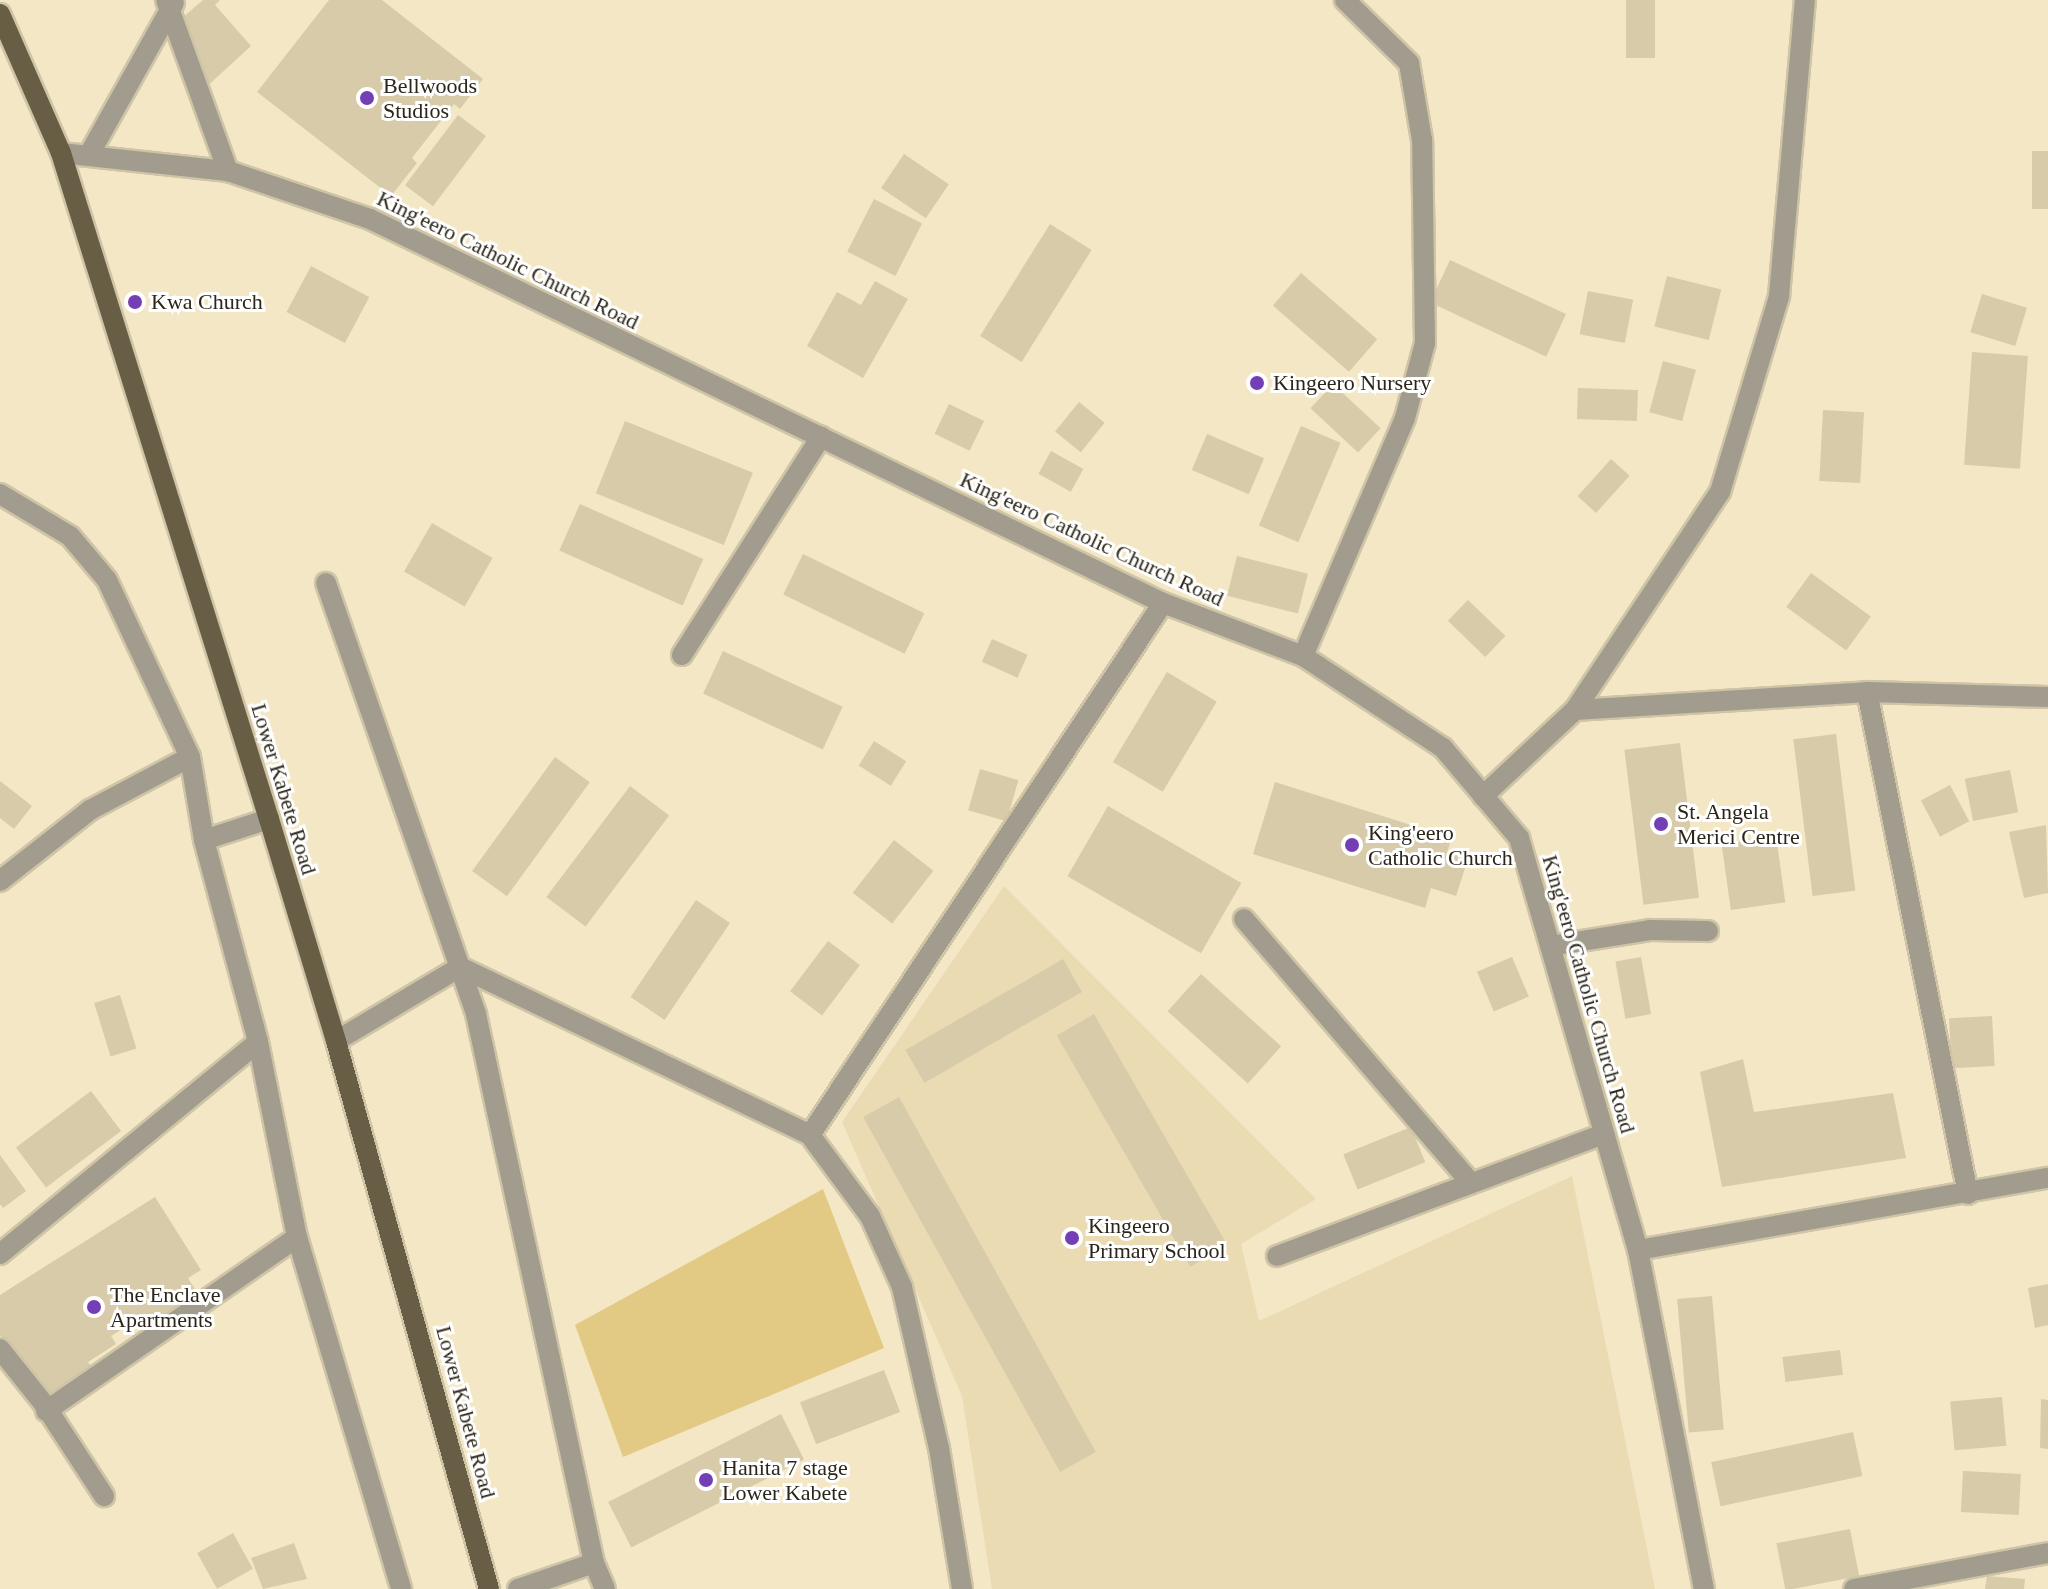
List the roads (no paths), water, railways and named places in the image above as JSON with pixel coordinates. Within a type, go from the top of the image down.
[{"type":"main road","name":"Lower Kabete Road","points":[[0,14],[61,153],[269,819],[336,1041],[489,1589]]},
{"type":"street","points":[[1303,656],[1405,418],[1425,343],[1422,140],[1409,63],[1345,0]]},
{"type":"street","points":[[1483,796],[1575,710],[1720,492],[1747,413],[1779,296],[1805,0]]},
{"type":"street","points":[[90,153],[171,3]]},
{"type":"street","points":[[171,3],[228,171]]},
{"type":"street","name":"King'eero Catholic Church Road","points":[[61,153],[90,153],[228,171],[370,219],[1163,603],[1303,656],[1443,748],[1519,838],[1638,1250],[1704,1589]]},
{"type":"street","points":[[682,655],[821,437]]},
{"type":"street","points":[[0,494],[70,536],[107,580],[190,757],[204,840],[258,1042],[297,1237],[401,1589]]},
{"type":"street","points":[[326,583],[476,1014],[594,1563],[605,1589]]},
{"type":"street","points":[[810,1135],[1163,603]]},
{"type":"street","points":[[1575,710],[1867,692],[2048,697]]},
{"type":"street","points":[[1867,692],[1968,1194]]},
{"type":"street","points":[[0,881],[90,810],[190,757]]},
{"type":"street","points":[[204,840],[269,819]]},
{"type":"street","points":[[1244,919],[1471,1183]]},
{"type":"street","points":[[1550,946],[1650,930],[1708,931]]},
{"type":"street","points":[[336,1041],[460,967]]},
{"type":"street","points":[[460,967],[810,1135],[870,1216],[902,1287],[939,1448],[962,1589]]},
{"type":"street","points":[[0,1254],[258,1042]]},
{"type":"street","points":[[1277,1256],[1604,1134]]},
{"type":"street","points":[[1638,1250],[2048,1178]]},
{"type":"street","points":[[46,1411],[297,1237]]},
{"type":"street","points":[[0,1349],[104,1496]]},
{"type":"street","points":[[1854,1589],[2048,1553]]},
{"type":"street","points":[[518,1589],[594,1563]]},
{"type":"place","name":"Bellwoods Studios","points":[[367,98]]},
{"type":"place","name":"Kwa Church","points":[[135,302]]},
{"type":"place","name":"Kingeero Nursery","points":[[1257,383]]},
{"type":"place","name":"St. Angela Merici Centre","points":[[1661,824]]},
{"type":"place","name":"King'eero Catholic Church","points":[[1352,845]]},
{"type":"place","name":"Kingeero Primary School","points":[[1072,1238]]},
{"type":"place","name":"The Enclave Apartments","points":[[94,1307]]},
{"type":"place","name":"Hanita 7 stage Lower Kabete","points":[[706,1480]]}]
